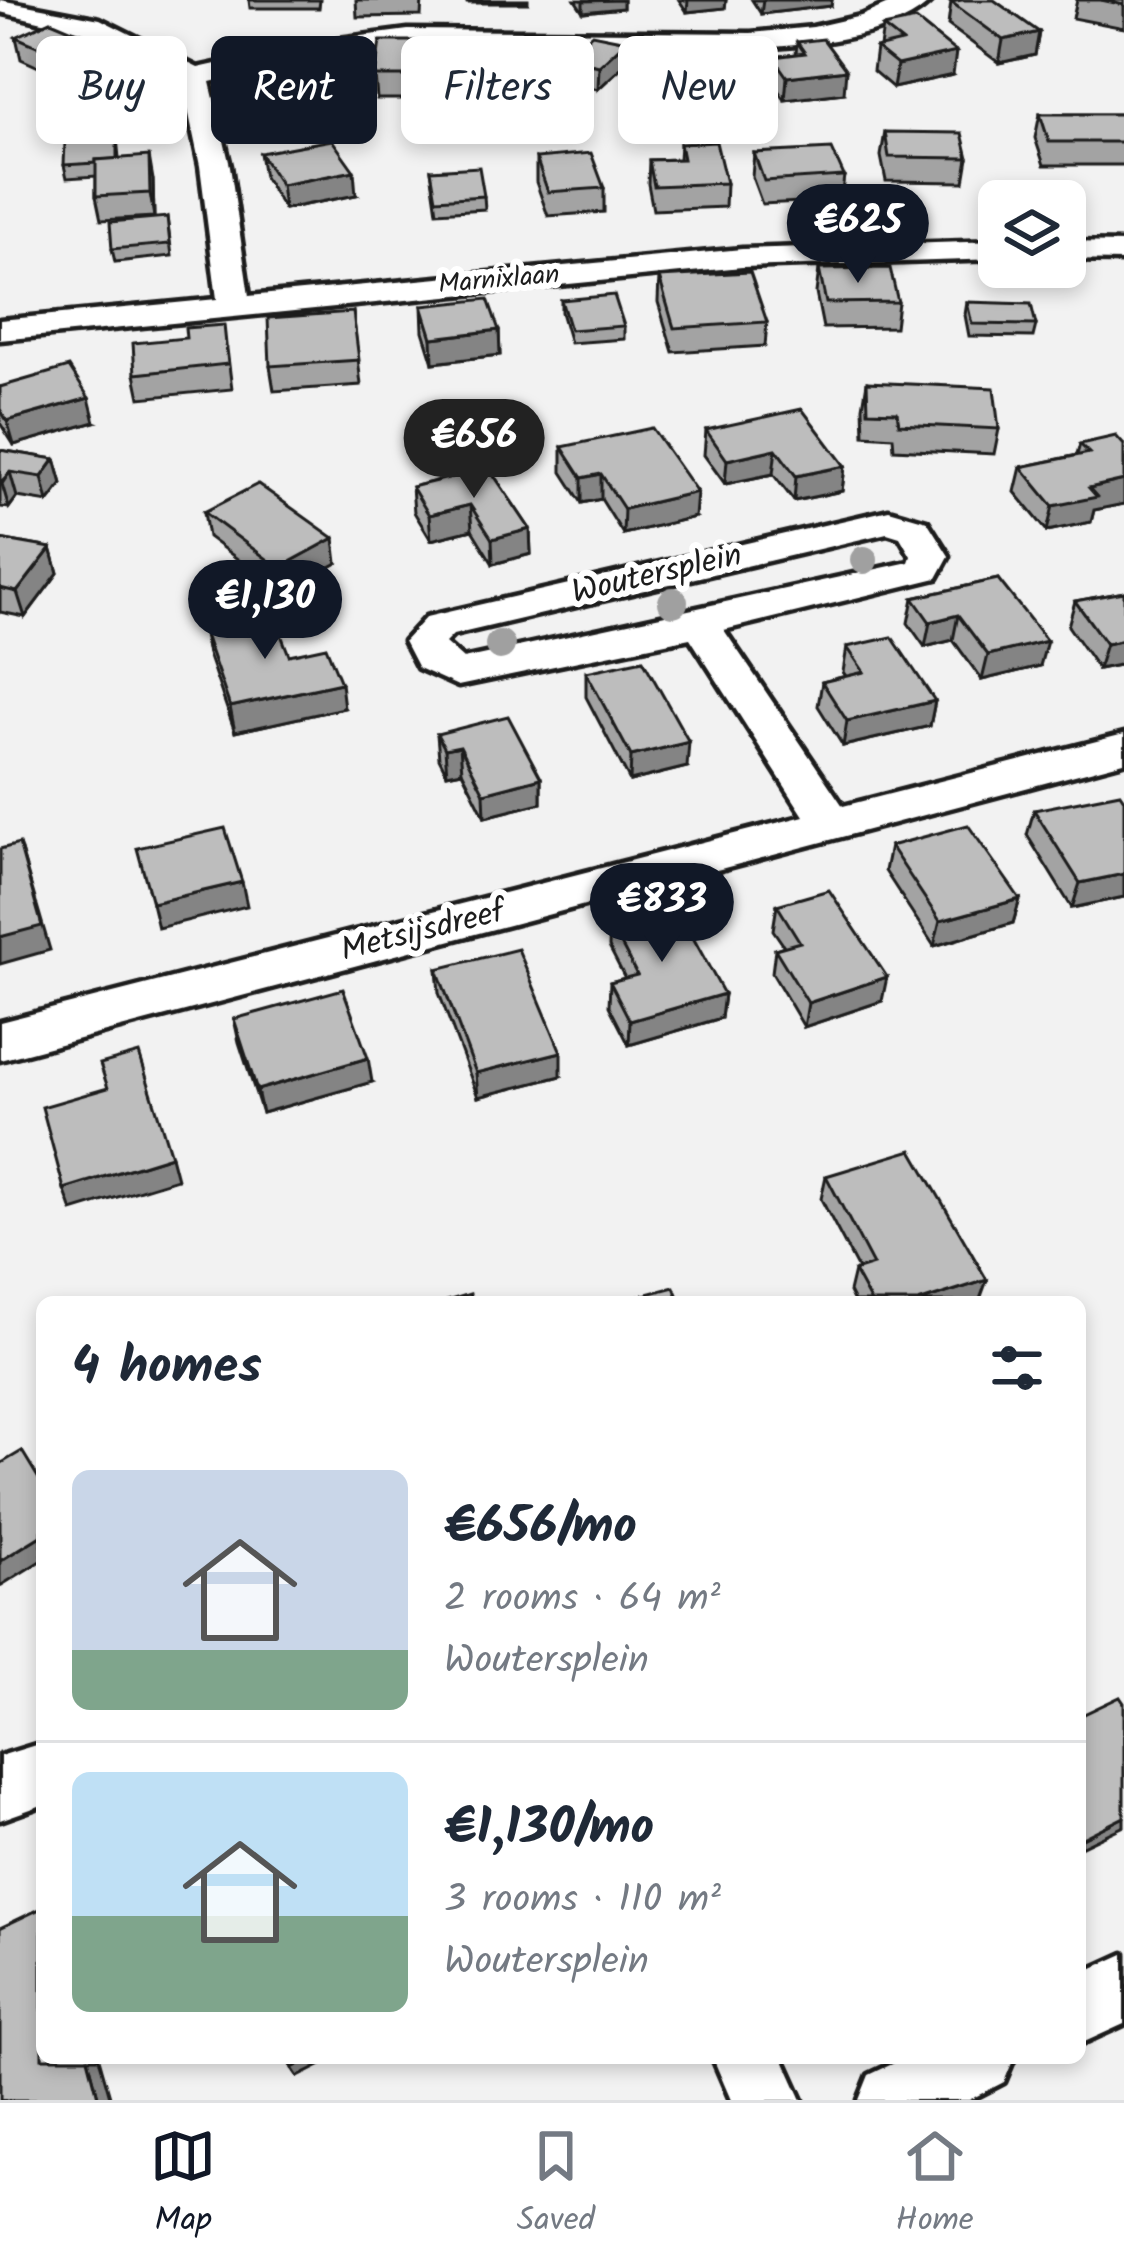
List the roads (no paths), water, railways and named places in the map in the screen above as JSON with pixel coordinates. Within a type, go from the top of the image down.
[{"type":"street","points":[[0,4],[91,25],[194,77],[354,42],[436,36],[724,41],[826,32],[888,19],[920,0]]},
{"type":"street","points":[[194,77],[215,166],[235,305]]},
{"type":"street","name":"Marnixlaan","points":[[6,345],[53,326],[235,305],[742,258],[978,251]]},
{"type":"street","points":[[1086,251],[1124,252]]},
{"type":"street","name":"Woutersplein","points":[[889,521],[914,529],[931,556],[924,570],[700,623],[458,673],[432,659],[424,641],[440,626],[889,521]]},
{"type":"street","name":"Woutersplein","points":[[700,623],[834,827]]},
{"type":"street","name":"Metsijsdreef","points":[[0,1041],[1124,748]]},
{"type":"street","points":[[0,1789],[36,1776]]},
{"type":"street","points":[[1086,2007],[1124,1988]]},
{"type":"street","points":[[750,2064],[766,2100]]},
{"type":"street","points":[[894,2100],[968,2064]]}]
